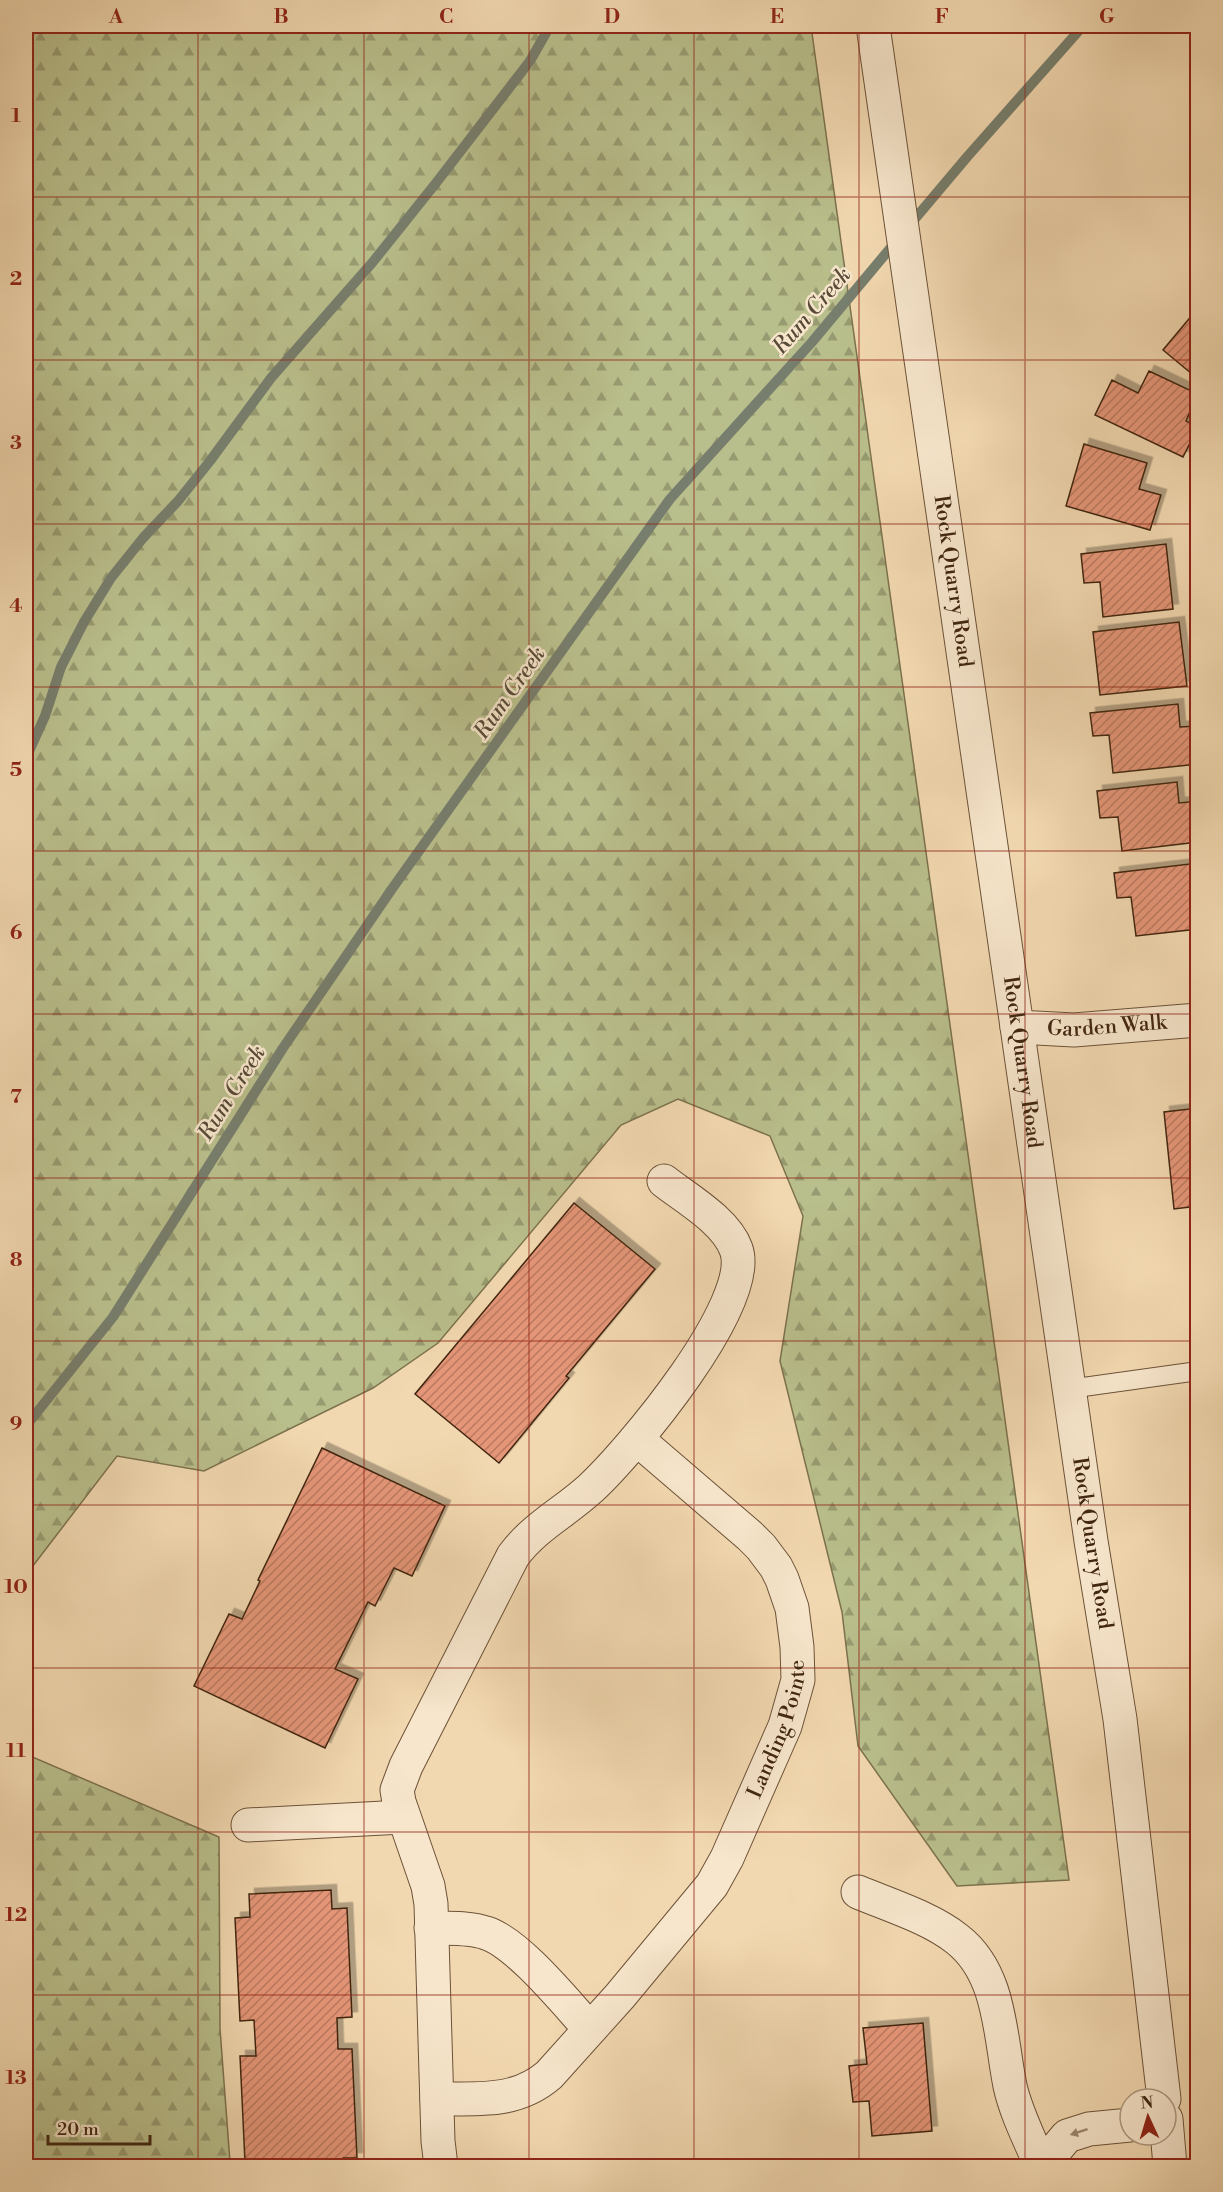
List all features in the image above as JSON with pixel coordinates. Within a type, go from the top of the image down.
[{"type":"street","name":"Rock Quarry Road","points":[[873,26],[1091,1541],[1120,1719],[1163,2087]]},
{"type":"street","name":"Garden Walk","points":[[1017,1027],[1074,1030],[1197,1020]]},
{"type":"street","points":[[441,2166],[431,1904],[428,1886],[403,1817],[397,1790],[406,1766],[513,1556],[532,1533],[591,1488],[637,1439],[678,1388],[710,1337],[729,1298],[738,1265],[738,1252],[728,1233],[664,1181]]},
{"type":"street","name":"Landing Pointe","points":[[437,2098],[509,2096],[536,2086],[549,2075],[712,1885],[727,1858],[785,1726],[798,1680],[797,1647],[792,1608],[776,1567],[756,1541],[637,1439]]},
{"type":"street","points":[[248,1825],[403,1817]]},
{"type":"street","points":[[858,1892],[938,1926],[958,1939],[973,1955],[991,1986],[1010,2086],[1042,2166],[1067,2136],[1089,2129],[1118,2126]]},
{"type":"street","points":[[431,1928],[470,1929],[486,1933],[507,1944],[590,2029]]},
{"type":"street","points":[[1168,2147],[1170,2166]]},
{"type":"lane","points":[[1069,1389],[1197,1371]]},
{"type":"green space","points":[[26,26],[811,26],[1069,1880],[957,1886],[858,1746],[842,1612],[780,1361],[803,1216],[770,1136],[678,1099],[621,1125],[438,1343],[373,1388],[204,1471],[117,1456],[26,1575]]},
{"type":"green space","points":[[26,1749],[30,1756],[219,1837],[220,2029],[230,2162],[235,2166],[26,2166]]},
{"type":"building","points":[[1198,308],[1198,379],[1163,350]]},
{"type":"building","points":[[1149,371],[1198,394],[1186,421],[1198,427],[1183,457],[1095,415],[1112,380],[1138,393]]},
{"type":"building","points":[[1084,444],[1147,463],[1139,489],[1161,495],[1150,530],[1066,506]]},
{"type":"building","points":[[1166,544],[1173,609],[1103,617],[1100,582],[1084,583],[1081,554]]},
{"type":"building","points":[[1179,622],[1187,686],[1100,695],[1093,632]]},
{"type":"building","points":[[1178,704],[1180,727],[1197,726],[1198,764],[1113,773],[1109,735],[1093,736],[1090,713]]},
{"type":"building","points":[[1177,782],[1179,803],[1198,801],[1198,842],[1122,851],[1118,817],[1100,818],[1097,791]]},
{"type":"building","points":[[1198,863],[1198,929],[1136,936],[1131,897],[1117,898],[1114,873]]},
{"type":"building","points":[[1198,1108],[1198,1206],[1174,1209],[1164,1112]]},
{"type":"building","points":[[574,1203],[655,1269],[566,1376],[569,1378],[499,1463],[415,1394]]},
{"type":"building","points":[[322,1448],[445,1506],[412,1576],[394,1568],[375,1606],[368,1602],[335,1669],[358,1679],[325,1748],[194,1686],[229,1614],[242,1619],[260,1581],[258,1580]]},
{"type":"building","points":[[331,1890],[332,1909],[347,1908],[352,2017],[337,2018],[338,2049],[352,2049],[357,2158],[343,2158],[343,2166],[261,2166],[261,2161],[245,2162],[240,2056],[256,2056],[254,2020],[240,2021],[235,1918],[250,1917],[249,1894]]},
{"type":"building","points":[[923,2023],[932,2131],[872,2136],[869,2101],[853,2102],[849,2066],[867,2064],[863,2028]]},
{"type":"waterway","points":[[26,758],[45,716],[61,667],[84,622],[111,578],[143,538],[178,501],[271,378],[372,263],[436,183],[530,61],[550,26]]},
{"type":"waterway","name":"Rum Creek","points":[[908,227],[1083,26]]},
{"type":"waterway","name":"Rum Creek","points":[[26,1426],[113,1317],[283,1048],[394,886],[670,499],[812,342],[898,239]]}]
